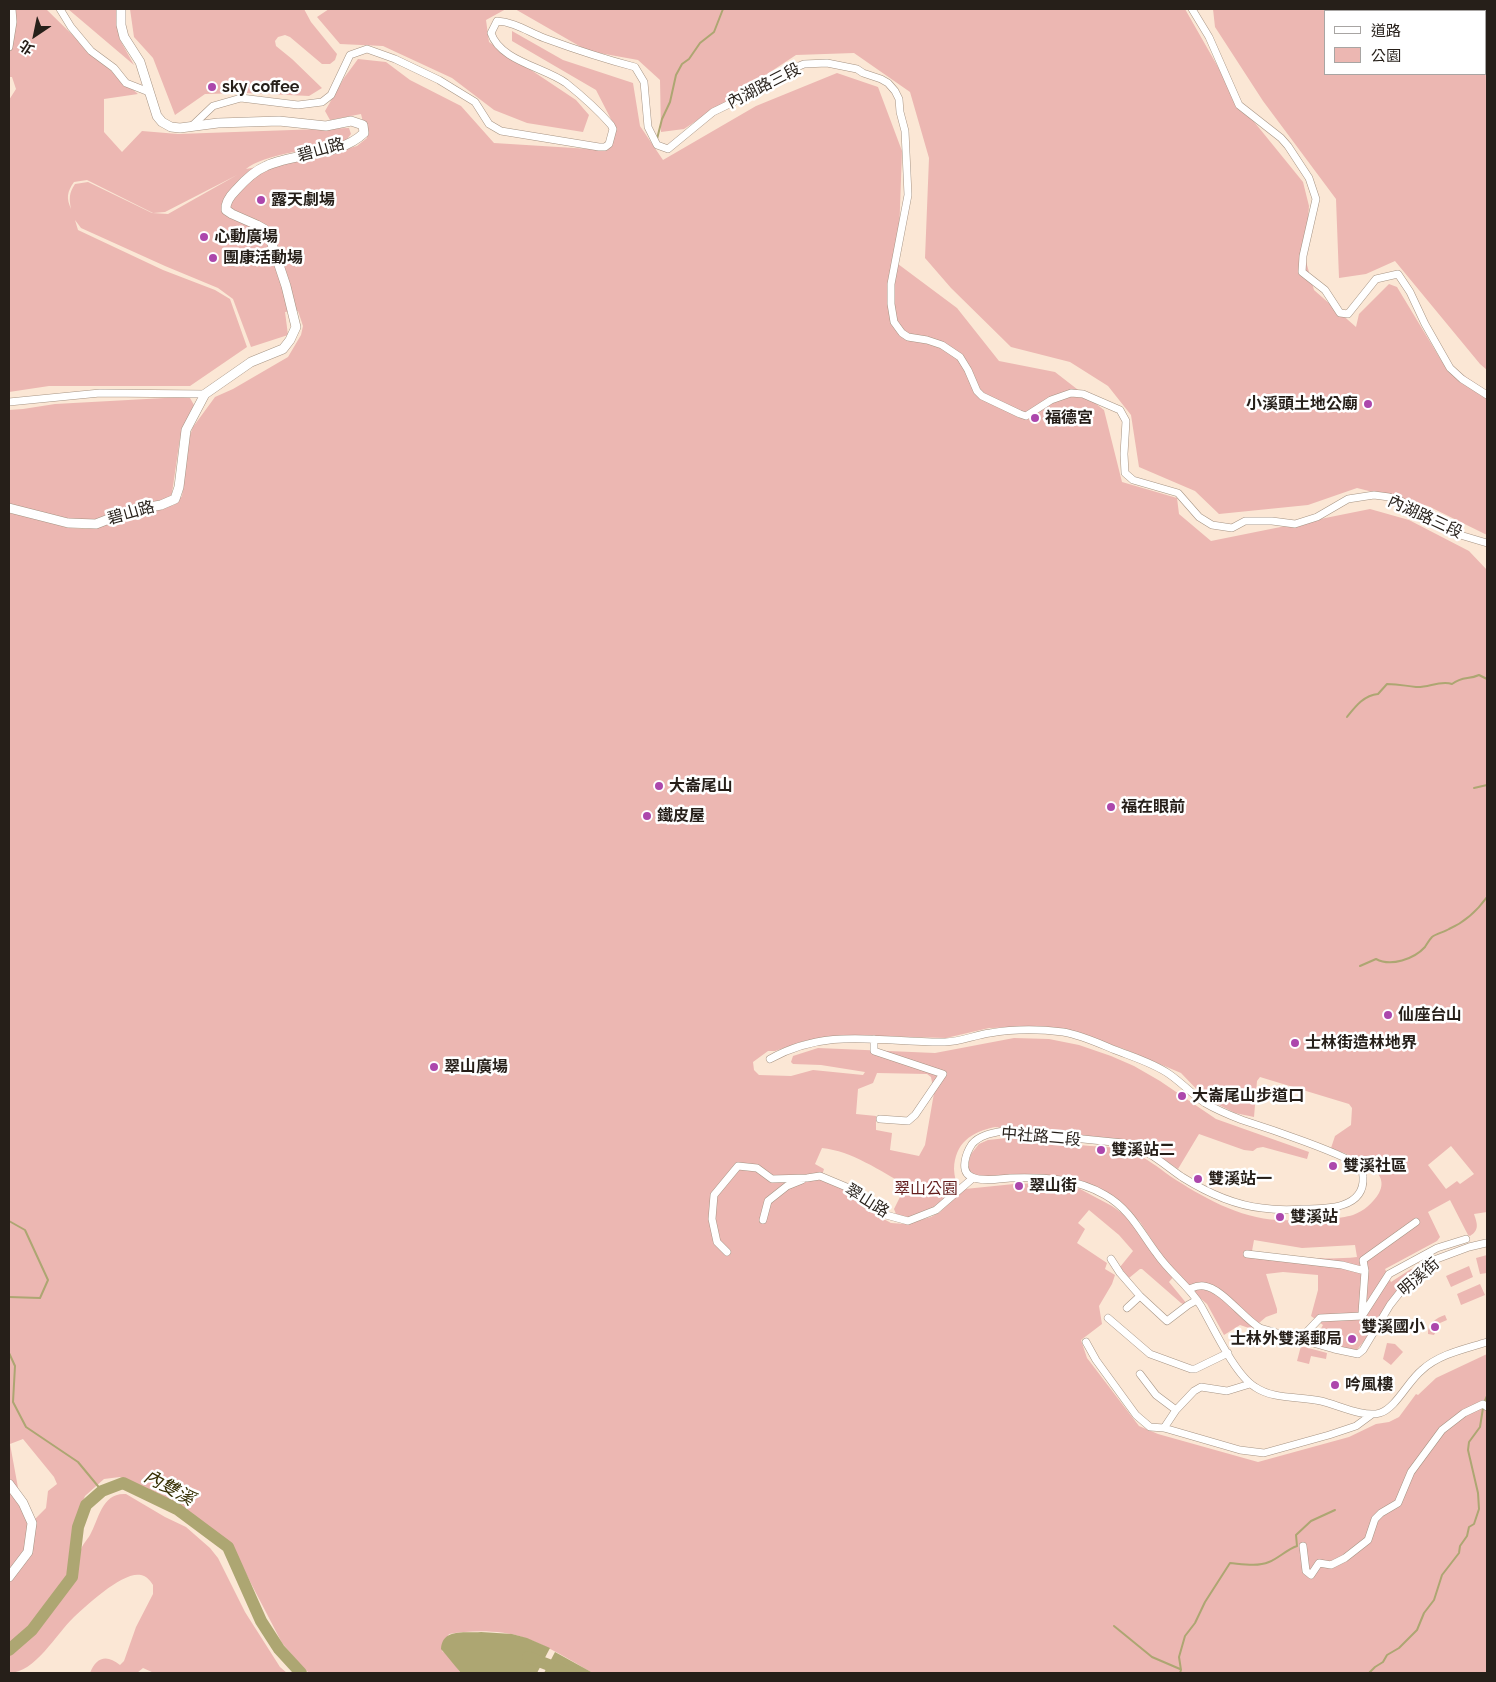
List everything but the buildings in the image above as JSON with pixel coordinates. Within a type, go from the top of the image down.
[{"type":"street","points":[[9,47],[14,22],[12,9]]},
{"type":"street","points":[[60,9],[71,27],[91,52],[114,68],[126,83],[149,92]]},
{"type":"street","name":"碧山路","points":[[9,508],[68,523],[96,524],[132,510],[175,499],[179,487],[186,430],[204,394],[251,362],[283,349],[296,327],[286,286],[270,238],[264,229],[226,210],[228,200],[249,176],[266,166],[340,147],[364,133],[363,125],[352,121],[326,126],[279,121],[171,127],[162,122],[157,116],[140,62],[124,37],[120,9]]},
{"type":"street","points":[[1192,9],[1209,37],[1239,106],[1281,138],[1309,178],[1316,199],[1303,256],[1302,272],[1325,290],[1340,313],[1348,314],[1376,279],[1398,274],[1410,292],[1425,324],[1450,368],[1462,379],[1487,395]]},
{"type":"street","name":"內湖路三段","points":[[193,125],[213,106],[241,98],[298,105],[322,102],[331,95],[350,55],[367,49],[395,59],[430,76],[475,102],[489,124],[500,131],[599,147],[605,147],[609,144],[613,129],[611,125],[564,82],[518,60],[494,42],[491,33],[497,21],[509,22],[543,37],[599,57],[635,67],[644,82],[648,127],[657,145],[668,149],[713,112],[758,90],[785,72],[804,64],[827,63],[857,68],[862,73],[881,78],[895,91],[899,99],[904,131],[908,195],[892,284],[891,304],[894,322],[902,333],[908,337],[942,345],[960,356],[982,396],[1026,416],[1051,400],[1071,393],[1084,394],[1120,410],[1126,420],[1125,474],[1133,480],[1178,493],[1199,517],[1212,525],[1232,528],[1245,521],[1272,521],[1295,524],[1317,517],[1348,499],[1374,495],[1389,497],[1401,502],[1419,515],[1450,532],[1487,543]]},
{"type":"street","points":[[9,402],[100,392],[204,394]]},
{"type":"street","name":"中社路二段","points":[[770,1059],[785,1051],[815,1041],[874,1039],[947,1042],[990,1032],[1065,1032],[1167,1072],[1205,1102],[1222,1112],[1354,1162],[1360,1167],[1363,1180],[1361,1190],[1357,1196],[1352,1201],[1341,1206],[1330,1208],[1262,1208],[1238,1204],[1206,1190],[1180,1176],[1146,1151],[1134,1145],[1003,1132],[977,1139],[968,1151],[965,1158],[965,1170],[973,1178]]},
{"type":"street","points":[[874,1039],[874,1051],[943,1074],[915,1115],[908,1121],[880,1119]]},
{"type":"street","name":"翠山路","points":[[727,1252],[717,1242],[712,1219],[714,1195],[738,1166],[757,1168],[772,1179],[820,1176],[856,1191],[886,1215],[908,1221],[936,1210],[973,1178]]},
{"type":"street","points":[[763,1220],[768,1200],[787,1186],[807,1178]]},
{"type":"street","points":[[973,1178],[1064,1180],[1086,1186],[1120,1205],[1158,1255],[1197,1300],[1228,1354],[1250,1384],[1270,1394],[1320,1401],[1370,1415],[1381,1413],[1390,1407],[1422,1370],[1435,1361],[1455,1352],[1487,1342]]},
{"type":"street","points":[[1362,1316],[1365,1271],[1363,1260],[1416,1222]]},
{"type":"street","points":[[1362,1316],[1389,1274],[1437,1248],[1466,1239]]},
{"type":"street","name":"明溪街","points":[[1189,1289],[1199,1285],[1206,1286],[1228,1301],[1255,1325],[1334,1349],[1358,1354],[1363,1350],[1390,1305],[1401,1291],[1434,1260],[1486,1243]]},
{"type":"street","points":[[1247,1254],[1342,1265],[1365,1271]]},
{"type":"street","points":[[1111,1259],[1120,1273],[1140,1296],[1167,1321],[1197,1300]]},
{"type":"street","points":[[1127,1308],[1140,1296]]},
{"type":"street","points":[[1300,1339],[1320,1318],[1362,1316]]},
{"type":"street","points":[[1108,1318],[1150,1354],[1191,1369],[1195,1369],[1228,1354]]},
{"type":"street","points":[[1086,1342],[1096,1360],[1136,1415],[1150,1427],[1164,1428],[1240,1450],[1264,1453],[1356,1426],[1370,1415]]},
{"type":"street","points":[[1140,1374],[1156,1395],[1176,1410]]},
{"type":"street","points":[[1164,1428],[1176,1410],[1194,1391],[1201,1387],[1226,1391],[1250,1384]]},
{"type":"street","points":[[1303,1546],[1306,1571],[1311,1575],[1320,1563],[1331,1565],[1345,1558],[1368,1540],[1375,1519],[1380,1513],[1398,1503],[1411,1472],[1442,1430],[1464,1414],[1483,1404],[1487,1407]]},
{"type":"street","points":[[9,1484],[23,1503],[32,1523],[32,1529],[28,1552],[9,1577]]},
{"type":"green space","name":"翠山公園","points":[[9,9],[46,9],[94,56],[138,94],[104,99],[104,132],[122,152],[142,131],[178,134],[349,128],[351,134],[345,142],[278,156],[254,164],[246,169],[332,153],[357,146],[367,138],[361,114],[330,120],[325,111],[344,78],[358,59],[386,62],[410,80],[461,106],[494,143],[606,150],[616,129],[596,90],[512,41],[512,31],[563,60],[633,83],[640,126],[663,160],[756,106],[837,73],[878,87],[902,151],[898,264],[957,308],[999,361],[1055,372],[1104,410],[1122,482],[1177,498],[1179,514],[1211,541],[1370,509],[1409,520],[1469,551],[1487,570],[1487,1212],[1474,1214],[1477,1223],[1476,1229],[1470,1236],[1450,1200],[1428,1212],[1440,1237],[1437,1241],[1385,1269],[1391,1282],[1411,1269],[1415,1272],[1355,1352],[1315,1339],[1323,1325],[1311,1316],[1318,1290],[1318,1275],[1283,1272],[1266,1274],[1277,1313],[1266,1317],[1252,1329],[1240,1325],[1224,1335],[1207,1304],[1192,1291],[1162,1256],[1140,1222],[1120,1203],[1093,1186],[1000,1176],[976,1176],[969,1169],[971,1154],[979,1144],[988,1140],[1007,1138],[1117,1148],[1127,1150],[1142,1157],[1182,1184],[1208,1199],[1235,1211],[1263,1218],[1286,1220],[1346,1217],[1368,1206],[1379,1193],[1382,1184],[1380,1176],[1367,1164],[1331,1148],[1335,1136],[1351,1125],[1352,1108],[1349,1104],[1260,1077],[1257,1081],[1254,1117],[1235,1113],[1205,1098],[1181,1073],[1124,1049],[1065,1029],[1035,1027],[989,1028],[946,1038],[845,1035],[804,1041],[775,1051],[768,1051],[753,1062],[754,1070],[759,1075],[791,1076],[813,1070],[863,1075],[865,1072],[821,1065],[793,1064],[791,1062],[793,1056],[818,1048],[935,1053],[1014,1038],[1049,1039],[1079,1045],[1111,1056],[1134,1066],[1160,1081],[1216,1119],[1309,1152],[1307,1159],[1263,1147],[1253,1151],[1244,1150],[1199,1134],[1178,1169],[1150,1150],[1130,1141],[995,1127],[972,1136],[966,1140],[957,1152],[954,1169],[957,1189],[937,1206],[921,1215],[913,1217],[904,1217],[896,1214],[894,1209],[906,1185],[876,1168],[855,1157],[822,1148],[815,1164],[824,1169],[821,1179],[848,1191],[880,1217],[891,1223],[906,1224],[931,1217],[940,1212],[965,1189],[1046,1183],[1080,1189],[1112,1206],[1126,1216],[1174,1276],[1169,1282],[1187,1304],[1181,1303],[1142,1269],[1129,1278],[1120,1267],[1133,1251],[1119,1235],[1089,1210],[1078,1223],[1085,1229],[1077,1243],[1107,1263],[1105,1269],[1115,1275],[1099,1306],[1102,1324],[1081,1340],[1087,1358],[1139,1426],[1158,1434],[1258,1462],[1349,1437],[1376,1424],[1389,1422],[1399,1417],[1416,1394],[1418,1395],[1436,1378],[1487,1354],[1487,1673],[593,1673],[534,1641],[507,1633],[478,1631],[449,1634],[442,1651],[461,1673],[310,1673],[305,1670],[282,1643],[230,1543],[192,1514],[156,1493],[120,1477],[104,1479],[85,1496],[77,1516],[67,1581],[75,1579],[81,1549],[106,1502],[112,1497],[126,1494],[186,1527],[210,1548],[218,1558],[245,1612],[280,1667],[287,1673],[154,1673],[143,1668],[137,1673],[90,1673],[95,1663],[102,1659],[111,1659],[120,1665],[124,1661],[136,1627],[153,1594],[153,1585],[148,1578],[141,1575],[133,1575],[115,1583],[87,1605],[28,1667],[9,1673],[9,1582],[26,1557],[35,1519],[46,1508],[48,1491],[57,1484],[54,1477],[23,1439],[10,1444],[21,1504],[29,1528],[25,1551],[9,1572],[9,513],[34,517],[69,528],[86,529],[103,525],[125,516],[174,505],[182,496],[188,441],[193,427],[215,397],[233,389],[288,357],[301,335],[303,326],[298,311],[285,312],[288,335],[251,347],[233,299],[218,288],[81,228],[75,220],[78,230],[163,270],[215,290],[230,299],[247,347],[190,386],[49,386],[9,392],[9,100],[16,89],[12,77],[9,77]],"holes":[[[237,175],[168,214],[152,213],[88,182],[75,184],[70,196],[71,209],[68,195],[74,182],[87,180],[153,213],[165,212]],[[877,1073],[927,1074],[931,1077],[934,1093],[925,1145],[919,1156],[890,1150],[892,1133],[876,1130],[876,1116],[856,1114],[858,1089],[873,1083]],[[1451,1146],[1474,1174],[1460,1184],[1457,1181],[1446,1189],[1428,1165]],[[1254,1240],[1302,1248],[1355,1245],[1357,1257],[1318,1258],[1252,1251]]]},
{"type":"green space","points":[[68,9],[119,9],[119,38],[134,65]]},
{"type":"green space","points":[[130,9],[304,9],[311,22],[337,54],[335,60],[330,64],[322,64],[290,37],[285,35],[278,37],[275,41],[276,46],[322,88],[309,96],[247,93],[205,94],[175,115],[153,58],[134,37]]},
{"type":"green space","points":[[329,9],[506,9],[486,20],[489,42],[576,100],[589,115],[583,132],[527,123],[494,110],[452,78],[383,46],[340,44],[317,17]]},
{"type":"green space","points":[[515,9],[1185,9],[1238,102],[1303,182],[1309,206],[1305,258],[1314,290],[1356,327],[1359,314],[1389,284],[1397,287],[1441,360],[1487,391],[1487,535],[1428,506],[1357,488],[1308,505],[1219,514],[1195,491],[1139,467],[1131,415],[1108,386],[1070,362],[1011,347],[951,288],[925,258],[929,158],[910,92],[854,53],[796,55],[684,129],[661,132],[660,80],[638,60],[588,51]]},
{"type":"green space","points":[[1213,9],[1487,9],[1487,370],[1395,261],[1366,274],[1339,278],[1336,199],[1263,101],[1215,27]]},
{"type":"green space","points":[[190,398],[194,405],[180,438],[172,493],[169,499],[91,521],[76,521],[9,505],[9,410],[55,404]]},
{"type":"green space","points":[[1487,1255],[1487,1273],[1480,1274],[1476,1258]]},
{"type":"green space","points":[[1469,1266],[1473,1277],[1451,1287],[1446,1276]]},
{"type":"green space","points":[[1480,1284],[1485,1295],[1461,1305],[1457,1294]]},
{"type":"green space","points":[[1445,1315],[1447,1320],[1440,1323],[1434,1335],[1428,1334],[1429,1327],[1433,1322]]},
{"type":"green space","points":[[1387,1343],[1395,1344],[1403,1352],[1391,1365],[1383,1359]]},
{"type":"green space","points":[[1301,1346],[1327,1353],[1326,1359],[1311,1356],[1309,1364],[1297,1361]]},
{"type":"shaded area","points":[[455,1633],[512,1634],[550,1648],[537,1673],[461,1673],[441,1649],[442,1642],[445,1638]]},
{"type":"shaded area","points":[[555,1652],[593,1673],[544,1673]]},
{"type":"waterway","points":[[657,139],[662,119],[670,102],[676,75],[682,64],[689,59],[700,43],[714,32],[723,9]]},
{"type":"waterway","points":[[1347,717],[1360,702],[1378,694],[1387,684],[1420,687],[1443,683],[1452,684],[1459,680],[1479,675],[1487,679]]},
{"type":"waterway","points":[[1474,788],[1487,785]]},
{"type":"waterway","points":[[1360,966],[1376,959],[1395,962],[1415,955],[1425,947],[1432,937],[1470,916],[1487,897]]},
{"type":"waterway","points":[[9,1221],[25,1230],[48,1280],[40,1298],[9,1297]]},
{"type":"waterway","points":[[9,1353],[15,1366],[13,1402],[26,1427],[78,1462],[102,1491]]},
{"type":"waterway","points":[[1484,1403],[1487,1396]]},
{"type":"waterway","points":[[1369,1673],[1417,1630],[1424,1613],[1434,1600],[1442,1575],[1459,1553],[1460,1546],[1467,1536],[1469,1527],[1474,1524],[1479,1509],[1478,1493],[1468,1450],[1469,1442],[1480,1427],[1483,1408]]},
{"type":"waterway","name":"內雙溪","points":[[9,1650],[32,1630],[72,1577],[78,1527],[86,1505],[102,1491],[123,1483],[177,1509],[228,1547],[261,1621],[279,1649],[301,1673]]},
{"type":"waterway","points":[[1180,1673],[1179,1657],[1185,1636],[1195,1623],[1205,1602],[1230,1563],[1255,1565],[1273,1560],[1297,1546],[1296,1535],[1311,1521],[1335,1510]]},
{"type":"waterway","points":[[1114,1626],[1152,1657],[1180,1669]]},
{"type":"waterway","name":"內雙溪","points":[[528,1657],[570,1673]]},
{"type":"place","name":"sky coffee","points":[[212,87]]},
{"type":"place","name":"露天劇場","points":[[261,200]]},
{"type":"place","name":"心動廣場","points":[[204,237]]},
{"type":"place","name":"團康活動場","points":[[213,258]]},
{"type":"place","name":"小溪頭土地公廟","points":[[1368,404]]},
{"type":"place","name":"福德宮","points":[[1035,418]]},
{"type":"place","name":"大崙尾山","points":[[659,786]]},
{"type":"place","name":"福在眼前","points":[[1111,807]]},
{"type":"place","name":"鐵皮屋","points":[[647,816]]},
{"type":"place","name":"仙座台山","points":[[1388,1015]]},
{"type":"place","name":"士林街造林地界","points":[[1295,1043]]},
{"type":"place","name":"翠山廣場","points":[[434,1067]]},
{"type":"place","name":"大崙尾山步道口","points":[[1182,1096]]},
{"type":"place","name":"雙溪站二","points":[[1101,1150]]},
{"type":"place","name":"雙溪社區","points":[[1333,1166]]},
{"type":"place","name":"雙溪站一","points":[[1198,1179]]},
{"type":"place","name":"翠山街","points":[[1019,1186]]},
{"type":"place","name":"雙溪站","points":[[1280,1217]]},
{"type":"place","name":"雙溪國小","points":[[1435,1327]]},
{"type":"place","name":"士林外雙溪郵局","points":[[1352,1339]]},
{"type":"place","name":"吟風樓","points":[[1335,1385]]}]
